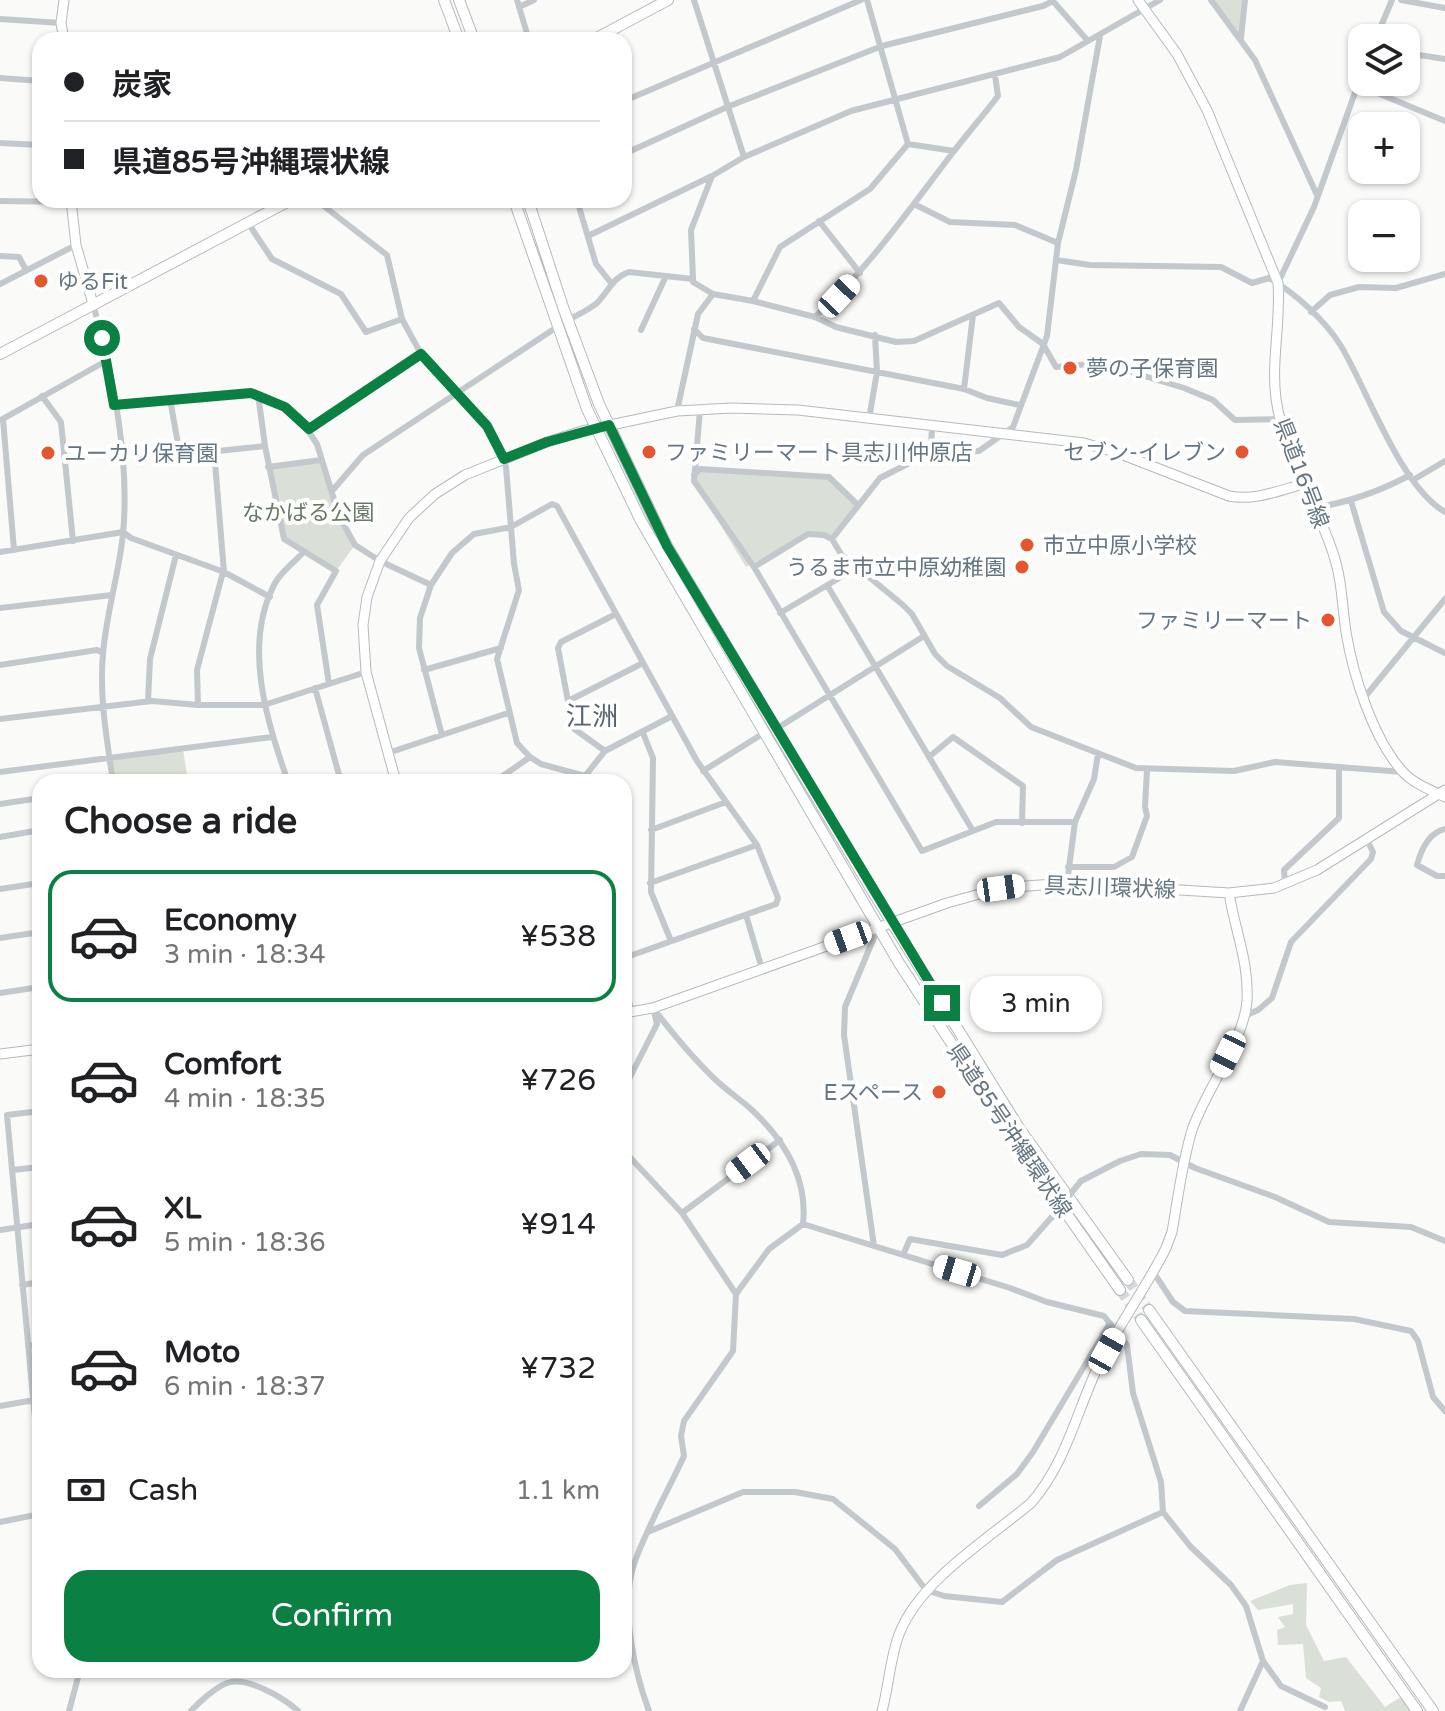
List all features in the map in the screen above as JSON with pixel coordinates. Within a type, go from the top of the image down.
[{"type":"main road","points":[[444,0],[456,32]]},
{"type":"main road","points":[[459,0],[471,32]]},
{"type":"main road","points":[[608,32],[668,0]]},
{"type":"main road","points":[[0,354],[276,208]]},
{"type":"main road","name":"県道85号沖縄環状線","points":[[517,208],[595,428],[641,521],[878,928],[1010,1133],[1120,1290]]},
{"type":"main road","name":"県道85号沖縄環状線","points":[[531,208],[568,320],[609,425],[667,546],[1019,1128],[1128,1280]]},
{"type":"main road","points":[[1149,1310],[1433,1711]]},
{"type":"main road","points":[[1141,1320],[1417,1711]]},
{"type":"street","points":[[63,32],[64,0]]},
{"type":"street","points":[[527,32],[518,4],[534,0]]},
{"type":"street","points":[[694,0],[744,157]]},
{"type":"street","points":[[632,97],[864,0],[882,46],[908,144]]},
{"type":"street","name":"県道16号線","points":[[1138,0],[1177,54],[1199,92],[1278,283],[1280,306],[1275,381],[1280,419],[1303,484],[1333,552],[1340,578],[1349,647],[1364,698],[1384,743],[1404,772],[1443,794]]},
{"type":"street","points":[[588,236],[712,176],[744,157],[851,111],[1060,57],[1160,0]]},
{"type":"street","points":[[1211,0],[1255,60],[1317,195]]},
{"type":"street","points":[[1241,38],[1245,0]]},
{"type":"street","points":[[1382,24],[1392,0]]},
{"type":"street","points":[[1401,0],[1445,8]]},
{"type":"street","points":[[632,150],[727,107],[882,46],[1053,1],[1088,41]]},
{"type":"street","points":[[0,19],[61,23]]},
{"type":"street","points":[[832,539],[880,478],[931,452],[979,451],[1013,427],[1047,336],[1058,243],[1076,170],[1100,36]]},
{"type":"street","points":[[1420,55],[1445,59]]},
{"type":"street","points":[[815,317],[860,273],[998,96],[995,75]]},
{"type":"street","points":[[0,78],[32,80]]},
{"type":"street","points":[[1278,283],[1317,195],[1354,96]]},
{"type":"street","points":[[1385,96],[1445,121]]},
{"type":"street","points":[[0,143],[32,145]]},
{"type":"street","points":[[908,144],[954,151]]},
{"type":"street","points":[[753,301],[780,247],[870,189],[908,144]]},
{"type":"street","points":[[712,176],[691,230],[693,282],[713,294],[815,317],[836,327],[896,342],[914,341],[999,303],[1019,327],[1043,344],[1056,367],[1101,363],[1213,400],[1235,420],[1280,419]]},
{"type":"street","points":[[0,201],[32,201]]},
{"type":"street","points":[[914,204],[950,222],[1015,225],[1058,243]]},
{"type":"street","points":[[72,208],[76,245],[106,361],[124,466],[123,532],[103,653],[102,705],[112,774]]},
{"type":"street","points":[[326,208],[387,255],[402,319],[421,354],[487,426],[504,459],[519,590],[497,659],[508,713],[517,743],[530,757],[541,764],[578,774]]},
{"type":"street","points":[[579,208],[596,264],[611,283]]},
{"type":"street","points":[[819,221],[860,273]]},
{"type":"street","points":[[247,223],[272,259],[341,294],[366,332],[402,319]]},
{"type":"street","points":[[0,284],[76,245]]},
{"type":"street","points":[[0,256],[19,257],[26,270]]},
{"type":"street","points":[[1056,260],[1090,265],[1221,267],[1252,283],[1269,278],[1278,283],[1311,312],[1339,343],[1412,478],[1434,506],[1445,512]]},
{"type":"street","points":[[568,320],[595,305],[611,283],[629,272],[693,279]]},
{"type":"street","points":[[1311,312],[1330,295],[1359,287],[1396,288],[1445,274]]},
{"type":"street","points":[[641,330],[666,276]]},
{"type":"street","points":[[677,411],[698,314],[713,294]]},
{"type":"street","points":[[964,389],[973,315]]},
{"type":"street","points":[[332,491],[363,455],[454,392],[557,327]]},
{"type":"street","points":[[694,329],[703,338],[964,389],[1019,405]]},
{"type":"street","points":[[869,419],[877,372],[875,335]]},
{"type":"street","points":[[309,429],[421,354]]},
{"type":"street","points":[[14,550],[2,420],[106,361]]},
{"type":"street","points":[[114,405],[258,394],[285,407],[309,429],[339,516],[355,545],[380,561],[431,585]]},
{"type":"street","points":[[258,394],[268,467],[284,539],[336,571],[317,605],[329,684]]},
{"type":"street","points":[[42,396],[61,422],[73,541]]},
{"type":"street","points":[[170,399],[180,455],[265,446]]},
{"type":"street","points":[[394,774],[366,672],[363,641],[364,612],[380,561],[398,531],[421,505],[450,484],[547,442],[595,428],[677,411],[762,408],[1002,433],[1100,447],[1229,496],[1249,498],[1303,484]]},
{"type":"street","points":[[700,410],[694,481],[754,567],[922,851],[996,822],[1075,822]]},
{"type":"street","points":[[931,452],[932,426]]},
{"type":"street","points":[[198,705],[197,670],[224,572],[214,450]]},
{"type":"street","points":[[268,467],[321,460]]},
{"type":"street","points":[[1314,508],[1351,501],[1412,478],[1445,461]]},
{"type":"street","points":[[694,475],[700,469],[829,477],[858,505]]},
{"type":"street","points":[[1351,501],[1384,612],[1401,631],[1445,653]]},
{"type":"street","points":[[442,735],[424,670],[419,633],[422,610],[431,585],[452,553],[474,534],[511,527],[552,504],[557,506],[703,771],[757,845],[778,898],[776,904],[632,955]]},
{"type":"street","points":[[0,552],[123,532],[224,572],[270,597]]},
{"type":"street","points":[[754,567],[808,534],[832,539],[841,554],[912,614],[935,654],[947,666],[1000,698],[1031,727],[1136,768],[1234,771],[1275,762],[1404,772]]},
{"type":"street","points":[[285,774],[264,705],[258,660],[264,613],[275,582],[304,552]]},
{"type":"street","points":[[148,701],[150,659],[176,555]]},
{"type":"street","points":[[780,613],[858,567]]},
{"type":"street","points":[[827,585],[973,831]]},
{"type":"street","points":[[0,608],[112,595]]},
{"type":"street","points":[[1364,698],[1445,599]]},
{"type":"street","points":[[605,751],[573,728],[558,648],[561,642],[616,614]]},
{"type":"street","points":[[776,729],[924,636]]},
{"type":"street","points":[[424,670],[501,648]]},
{"type":"street","points":[[0,665],[97,650],[103,653]]},
{"type":"street","points":[[568,701],[643,663]]},
{"type":"street","points":[[0,719],[148,701],[264,705],[366,672]]},
{"type":"street","points":[[315,688],[339,774]]},
{"type":"street","points":[[388,753],[508,713]]},
{"type":"street","points":[[587,774],[605,751],[672,716]]},
{"type":"street","points":[[643,733],[653,758],[651,892],[671,941]]},
{"type":"street","points":[[703,771],[764,733]]},
{"type":"street","points":[[0,772],[272,737]]},
{"type":"street","points":[[929,757],[953,737],[977,753],[1023,786],[1022,823]]},
{"type":"street","points":[[1067,883],[1075,822],[1094,779],[1098,754]]},
{"type":"street","points":[[506,774],[530,757]]},
{"type":"street","points":[[1285,884],[1284,870],[1339,818],[1339,768]]},
{"type":"street","points":[[1068,867],[1114,867],[1132,857],[1147,816],[1147,770]]},
{"type":"street","name":"具志川環状線","points":[[632,1011],[653,1008],[947,903],[1001,888],[1067,883],[1229,893],[1251,892],[1285,884],[1317,870],[1443,794]]},
{"type":"street","points":[[0,804],[32,799]]},
{"type":"street","points":[[651,830],[726,802]]},
{"type":"street","points":[[1445,829],[1437,831],[1421,849],[1417,865],[1437,876],[1445,876]]},
{"type":"street","points":[[0,837],[32,831]]},
{"type":"street","points":[[1244,1016],[1258,1010],[1272,998],[1291,942],[1371,859],[1373,852],[1367,840]]},
{"type":"street","points":[[650,883],[757,845]]},
{"type":"street","points":[[0,889],[32,884]]},
{"type":"street","points":[[882,1711],[898,1636],[909,1613],[926,1590],[1031,1503],[1043,1488],[1068,1444],[1096,1371],[1154,1273],[1172,1232],[1193,1129],[1247,1003],[1245,957],[1229,893]]},
{"type":"street","points":[[746,915],[762,969]]},
{"type":"street","points":[[874,1246],[844,1035],[845,1007],[878,928]]},
{"type":"street","points":[[0,938],[32,933]]},
{"type":"street","points":[[0,993],[32,988]]},
{"type":"street","points":[[632,1072],[657,1024],[653,1008]]},
{"type":"street","points":[[632,1580],[633,1567],[684,1456],[681,1436],[684,1421],[733,1351],[736,1294],[769,1249],[803,1224],[805,1210],[795,1166],[780,1140],[752,1110],[719,1083],[653,1008]]},
{"type":"street","points":[[0,1054],[32,1050]]},
{"type":"street","points":[[32,1112],[4,1116],[32,1373]]},
{"type":"street","points":[[682,1213],[780,1140]]},
{"type":"street","points":[[903,1255],[910,1239],[1002,1255],[1027,1245],[1081,1181],[1141,1154],[1170,1155],[1329,1222],[1411,1227],[1445,1241]]},
{"type":"street","points":[[632,1160],[682,1213],[736,1294]]},
{"type":"street","points":[[12,1170],[32,1168]]},
{"type":"street","points":[[803,1224],[1047,1302],[1104,1316],[1127,1345],[1133,1393],[1161,1482],[1163,1512],[1190,1546],[1231,1585],[1246,1606],[1263,1661],[1281,1686],[1325,1707]]},
{"type":"street","points":[[0,1230],[32,1225]]},
{"type":"street","points":[[1154,1273],[1173,1302],[1185,1311],[1354,1319],[1411,1331],[1418,1341],[1433,1397],[1445,1411]]},
{"type":"street","points":[[22,1285],[32,1283]]},
{"type":"street","points":[[979,1506],[1017,1474],[1033,1452],[1110,1323]]},
{"type":"street","points":[[28,1346],[32,1345]]},
{"type":"street","points":[[0,1406],[32,1401]]},
{"type":"street","points":[[648,1532],[743,1492],[795,1492],[833,1499],[895,1549],[926,1590],[944,1596],[1002,1602],[1057,1560],[1163,1512]]},
{"type":"street","points":[[0,1522],[32,1516]]},
{"type":"street","points":[[632,1646],[634,1664],[649,1711]]},
{"type":"street","points":[[1240,1711],[1263,1661]]},
{"type":"street","points":[[69,1711],[78,1678]]},
{"type":"street","points":[[191,1711],[227,1683],[242,1682],[284,1697],[298,1711]]},
{"type":"green space","points":[[1209,0],[1245,0],[1241,38]]},
{"type":"green space","name":"なかばる公園","points":[[321,460],[355,545],[336,571],[284,539],[268,467]]},
{"type":"green space","points":[[700,469],[831,479],[857,506],[832,539],[808,535],[746,567],[694,482]]},
{"type":"green space","points":[[183,749],[187,774],[112,774],[110,759]]},
{"type":"green space","points":[[1307,1583],[1306,1625],[1324,1661],[1346,1657],[1385,1707],[1404,1695],[1415,1711],[1345,1711],[1341,1701],[1329,1702],[1319,1697],[1321,1688],[1306,1678],[1303,1644],[1278,1645],[1277,1630],[1285,1627],[1278,1617],[1293,1614],[1293,1604],[1258,1610],[1250,1601],[1290,1585]]},
{"type":"tunnel","points":[[1128,1280],[1149,1310]]},
{"type":"tunnel","points":[[1120,1290],[1141,1320]]},
{"type":"place","name":"ゆるFit","points":[[41,281]]},
{"type":"place","name":"夢の子保育園","points":[[1070,368]]},
{"type":"place","name":"ファミリーマート具志川仲原店","points":[[649,452]]},
{"type":"place","name":"セブン-イレブン","points":[[1242,452]]},
{"type":"place","name":"ユーカリ保育園","points":[[48,453]]},
{"type":"place","name":"市立中原小学校","points":[[1027,545]]},
{"type":"place","name":"うるま市立中原幼稚園","points":[[1022,567]]},
{"type":"place","name":"ファミリーマート","points":[[1328,620]]},
{"type":"place","name":"Eスペース","points":[[939,1092]]},
{"type":"district","name":"江洲","points":[[592,716]]},
{"type":"route","points":[[102,338],[114,405],[251,393],[285,407],[309,429],[421,354],[487,426],[504,459],[547,442],[609,425],[667,546],[942,1003]]}]
